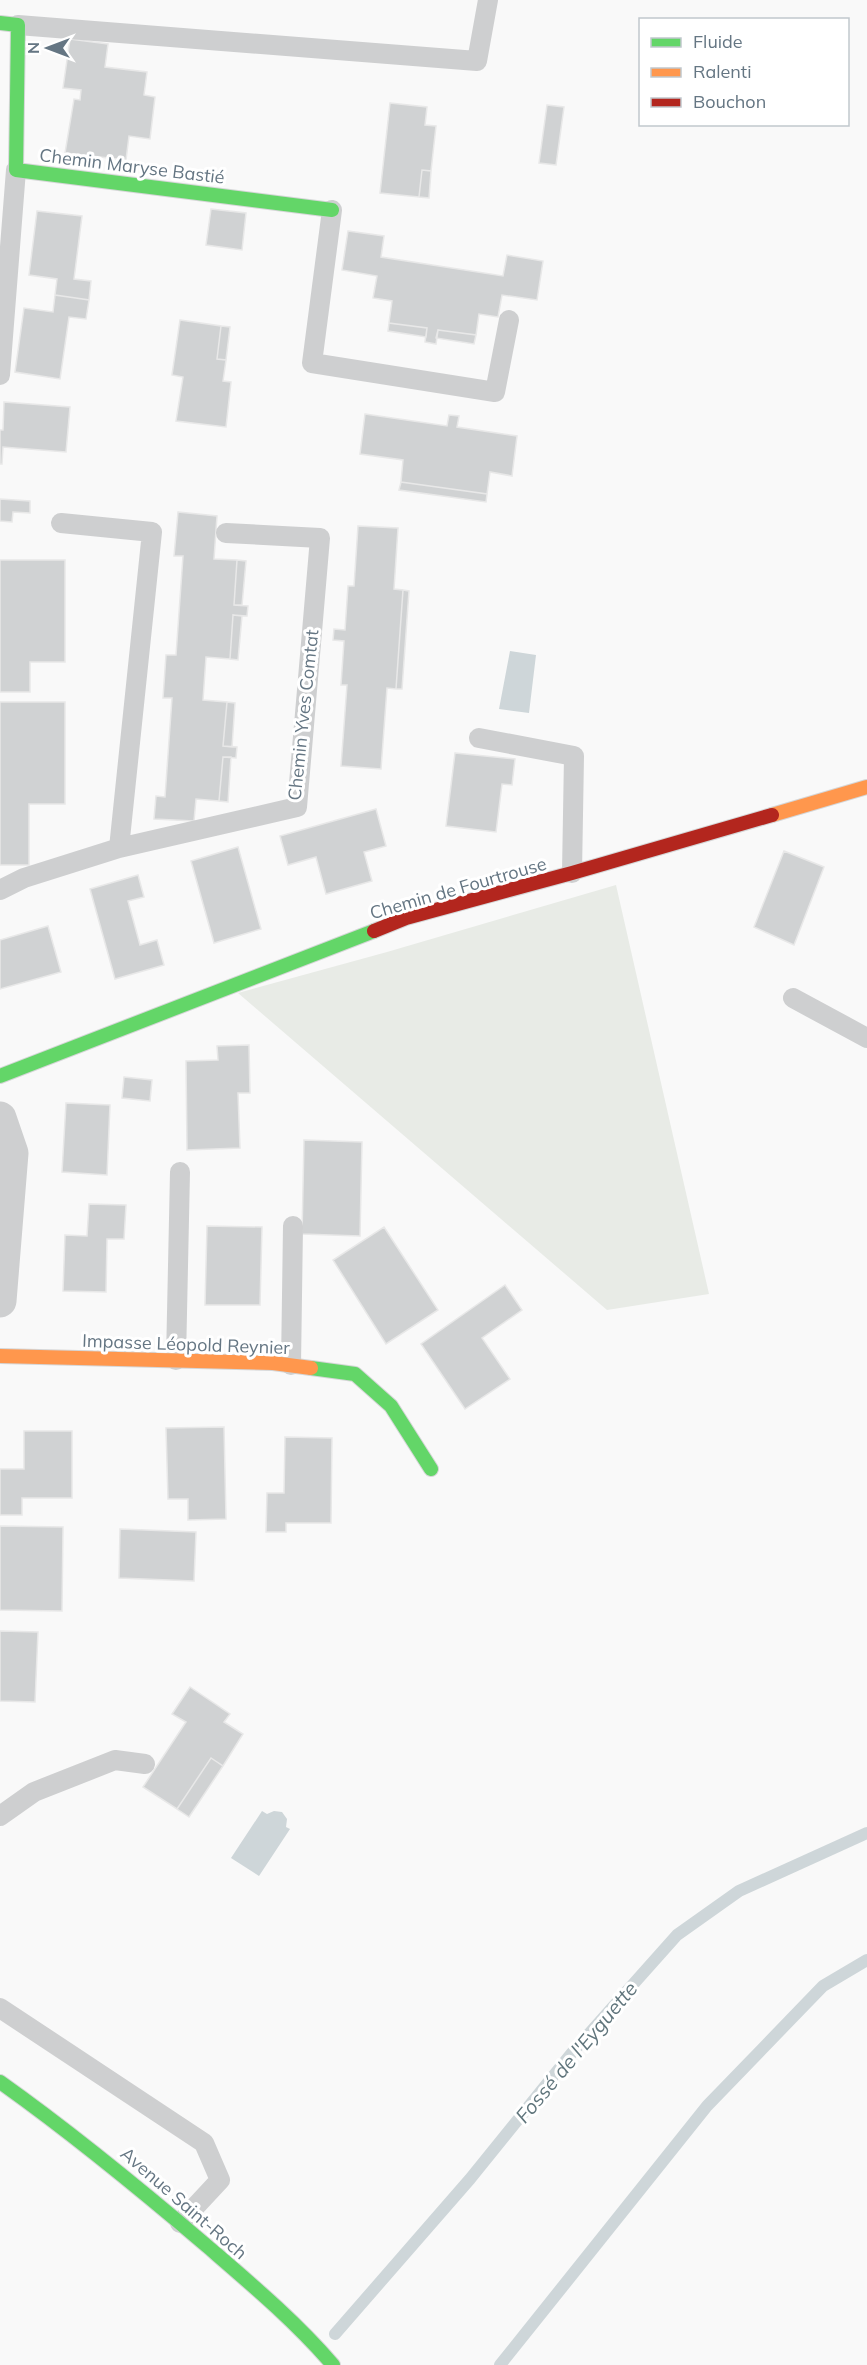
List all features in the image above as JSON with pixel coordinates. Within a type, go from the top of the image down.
[{"type":"street","name":"Chemin Maryse Bastié","points":[[9,24],[16,170],[332,210]]},
{"type":"street","name":"Chemin de Fourtrouse","points":[[0,1076],[406,918],[572,873],[867,787]]},
{"type":"street","points":[[0,1118],[12,1153],[0,1301]]},
{"type":"street","name":"Impasse Léopold Reynier","points":[[0,1356],[291,1365],[355,1374],[391,1406],[431,1469]]},
{"type":"street","name":"Avenue Saint-Roch","points":[[0,2082],[98,2153],[252,2285],[333,2365]]},
{"type":"lane","points":[[9,24],[477,61],[488,0]]},
{"type":"lane","points":[[0,375],[16,170]]},
{"type":"lane","points":[[332,210],[312,363],[495,392],[509,320]]},
{"type":"lane","points":[[62,523],[152,532],[119,848]]},
{"type":"lane","name":"Chemin Yves Comtat","points":[[0,890],[24,878],[119,848],[297,807],[320,537],[226,533]]},
{"type":"lane","points":[[479,738],[574,756],[572,873]]},
{"type":"lane","points":[[793,998],[867,1038]]},
{"type":"lane","points":[[176,1360],[180,1172]]},
{"type":"lane","points":[[291,1365],[293,1226]]},
{"type":"lane","points":[[0,1816],[34,1792],[115,1760],[145,1764]]},
{"type":"lane","points":[[0,2008],[204,2143],[220,2180],[180,2223]]},
{"type":"shaded area","points":[[510,651],[536,655],[529,713],[499,709]]},
{"type":"shaded area","points":[[616,885],[709,1294],[607,1310],[238,993]]},
{"type":"shaded area","points":[[262,1811],[267,1814],[274,1811],[282,1812],[287,1819],[286,1827],[290,1829],[259,1876],[231,1858]]},
{"type":"building","points":[[70,39],[108,44],[105,67],[147,72],[144,95],[155,97],[150,139],[129,136],[126,160],[65,153],[74,99],[80,100],[81,90],[63,88]]},
{"type":"building","points":[[390,103],[427,107],[425,125],[436,126],[431,171],[422,170],[419,197],[380,193]]},
{"type":"building","points":[[547,105],[564,107],[556,165],[539,163]]},
{"type":"building","points":[[422,170],[431,171],[429,198],[419,197]]},
{"type":"building","points":[[211,209],[246,213],[242,250],[206,245]]},
{"type":"building","points":[[37,211],[82,216],[74,279],[91,281],[89,300],[55,295],[57,279],[29,275]]},
{"type":"building","points":[[348,231],[384,236],[381,257],[503,276],[507,255],[543,261],[537,300],[502,295],[498,317],[479,314],[476,335],[438,330],[436,344],[425,342],[427,328],[389,323],[392,301],[373,298],[377,276],[342,270]]},
{"type":"building","points":[[55,295],[89,300],[86,319],[69,317],[60,379],[15,372],[24,308],[53,312]]},
{"type":"building","points":[[180,320],[221,326],[217,359],[226,360],[223,381],[231,382],[226,427],[176,421],[183,377],[172,375]]},
{"type":"building","points":[[389,323],[427,328],[426,337],[388,331]]},
{"type":"building","points":[[221,326],[230,327],[226,360],[217,359]]},
{"type":"building","points":[[438,330],[476,335],[474,344],[436,338]]},
{"type":"building","points":[[4,402],[70,407],[66,452],[3,447],[2,464],[0,464],[0,430],[3,430]]},
{"type":"building","points":[[365,414],[447,426],[449,415],[459,416],[457,427],[517,436],[512,476],[490,472],[487,494],[401,482],[403,460],[360,454]]},
{"type":"building","points":[[401,482],[487,494],[486,502],[399,490]]},
{"type":"building","points":[[0,499],[30,501],[30,513],[13,512],[12,522],[0,521]]},
{"type":"building","points":[[178,512],[217,516],[214,559],[237,560],[234,605],[248,606],[247,616],[233,615],[230,659],[206,657],[203,700],[227,702],[223,746],[237,747],[236,758],[223,757],[219,801],[196,799],[194,821],[154,819],[156,796],[165,797],[172,698],[163,698],[166,655],[176,655],[183,556],[174,556]]},
{"type":"building","points":[[358,526],[398,528],[394,589],[403,590],[396,689],[387,688],[381,769],[341,766],[347,685],[341,685],[344,641],[333,640],[334,629],[345,630],[348,586],[354,586]]},
{"type":"building","points":[[0,560],[65,560],[65,662],[30,662],[30,692],[0,692]]},
{"type":"building","points":[[237,560],[246,561],[242,605],[234,605]]},
{"type":"building","points":[[403,590],[409,591],[402,689],[396,689]]},
{"type":"building","points":[[233,615],[242,616],[238,660],[230,659]]},
{"type":"building","points":[[0,702],[65,702],[65,804],[29,804],[29,865],[0,865]]},
{"type":"building","points":[[227,702],[235,703],[232,747],[223,746]]},
{"type":"building","points":[[455,753],[515,759],[512,785],[502,784],[496,832],[446,826]]},
{"type":"building","points":[[223,757],[231,757],[228,802],[219,801]]},
{"type":"building","points":[[376,809],[386,846],[364,852],[372,881],[326,894],[316,857],[288,865],[280,836]]},
{"type":"building","points":[[238,847],[261,929],[214,943],[191,861]]},
{"type":"building","points":[[784,851],[824,867],[794,945],[754,927]]},
{"type":"building","points":[[138,875],[144,897],[128,901],[140,945],[157,940],[164,965],[115,979],[90,889]]},
{"type":"building","points":[[48,926],[61,972],[0,989],[0,940]]},
{"type":"building","points":[[249,1045],[250,1093],[238,1093],[240,1148],[187,1150],[186,1061],[218,1060],[217,1046]]},
{"type":"building","points":[[124,1077],[152,1080],[150,1101],[122,1098]]},
{"type":"building","points":[[66,1103],[110,1105],[107,1175],[62,1172]]},
{"type":"building","points":[[304,1140],[362,1142],[360,1236],[302,1234]]},
{"type":"building","points":[[89,1204],[126,1205],[124,1239],[107,1239],[106,1292],[63,1291],[65,1235],[87,1236]]},
{"type":"building","points":[[207,1226],[262,1227],[260,1305],[205,1305]]},
{"type":"building","points":[[384,1227],[438,1310],[386,1344],[333,1260]]},
{"type":"building","points":[[505,1285],[522,1310],[482,1338],[510,1379],[465,1409],[421,1344]]},
{"type":"building","points":[[224,1427],[226,1519],[188,1520],[188,1499],[168,1499],[166,1428]]},
{"type":"building","points":[[24,1431],[72,1431],[72,1498],[22,1498],[22,1515],[0,1515],[0,1469],[24,1469]]},
{"type":"building","points":[[285,1437],[332,1438],[331,1523],[286,1523],[286,1532],[266,1532],[267,1493],[284,1493]]},
{"type":"building","points":[[0,1526],[63,1527],[62,1611],[0,1610]]},
{"type":"building","points":[[120,1529],[196,1532],[194,1581],[119,1578]]},
{"type":"building","points":[[0,1631],[38,1632],[35,1702],[0,1701]]},
{"type":"building","points":[[190,1687],[230,1714],[224,1722],[243,1734],[223,1766],[211,1758],[177,1809],[143,1787],[186,1722],[172,1714]]},
{"type":"building","points":[[211,1758],[223,1766],[189,1817],[177,1809]]},
{"type":"waterway","name":"Fossé de l'Eyguette","points":[[335,2334],[470,2179],[571,2054],[677,1935],[739,1891],[867,1833]]},
{"type":"waterway","points":[[500,2365],[707,2106],[823,1986],[867,1960]]},
{"type":"traffic: fast","points":[[0,23],[18,25],[16,170],[332,210]]},
{"type":"traffic: fast","points":[[0,1076],[374,931]]},
{"type":"traffic: fast","points":[[311,1368],[355,1374],[391,1406],[431,1469]]},
{"type":"traffic: fast","points":[[0,2082],[105,2162],[207,2246],[288,2318],[333,2365]]},
{"type":"traffic: slow","points":[[772,815],[867,787]]},
{"type":"traffic: slow","points":[[0,1356],[273,1363],[311,1368]]},
{"type":"traffic: jam","points":[[374,931],[406,918],[772,815]]}]
